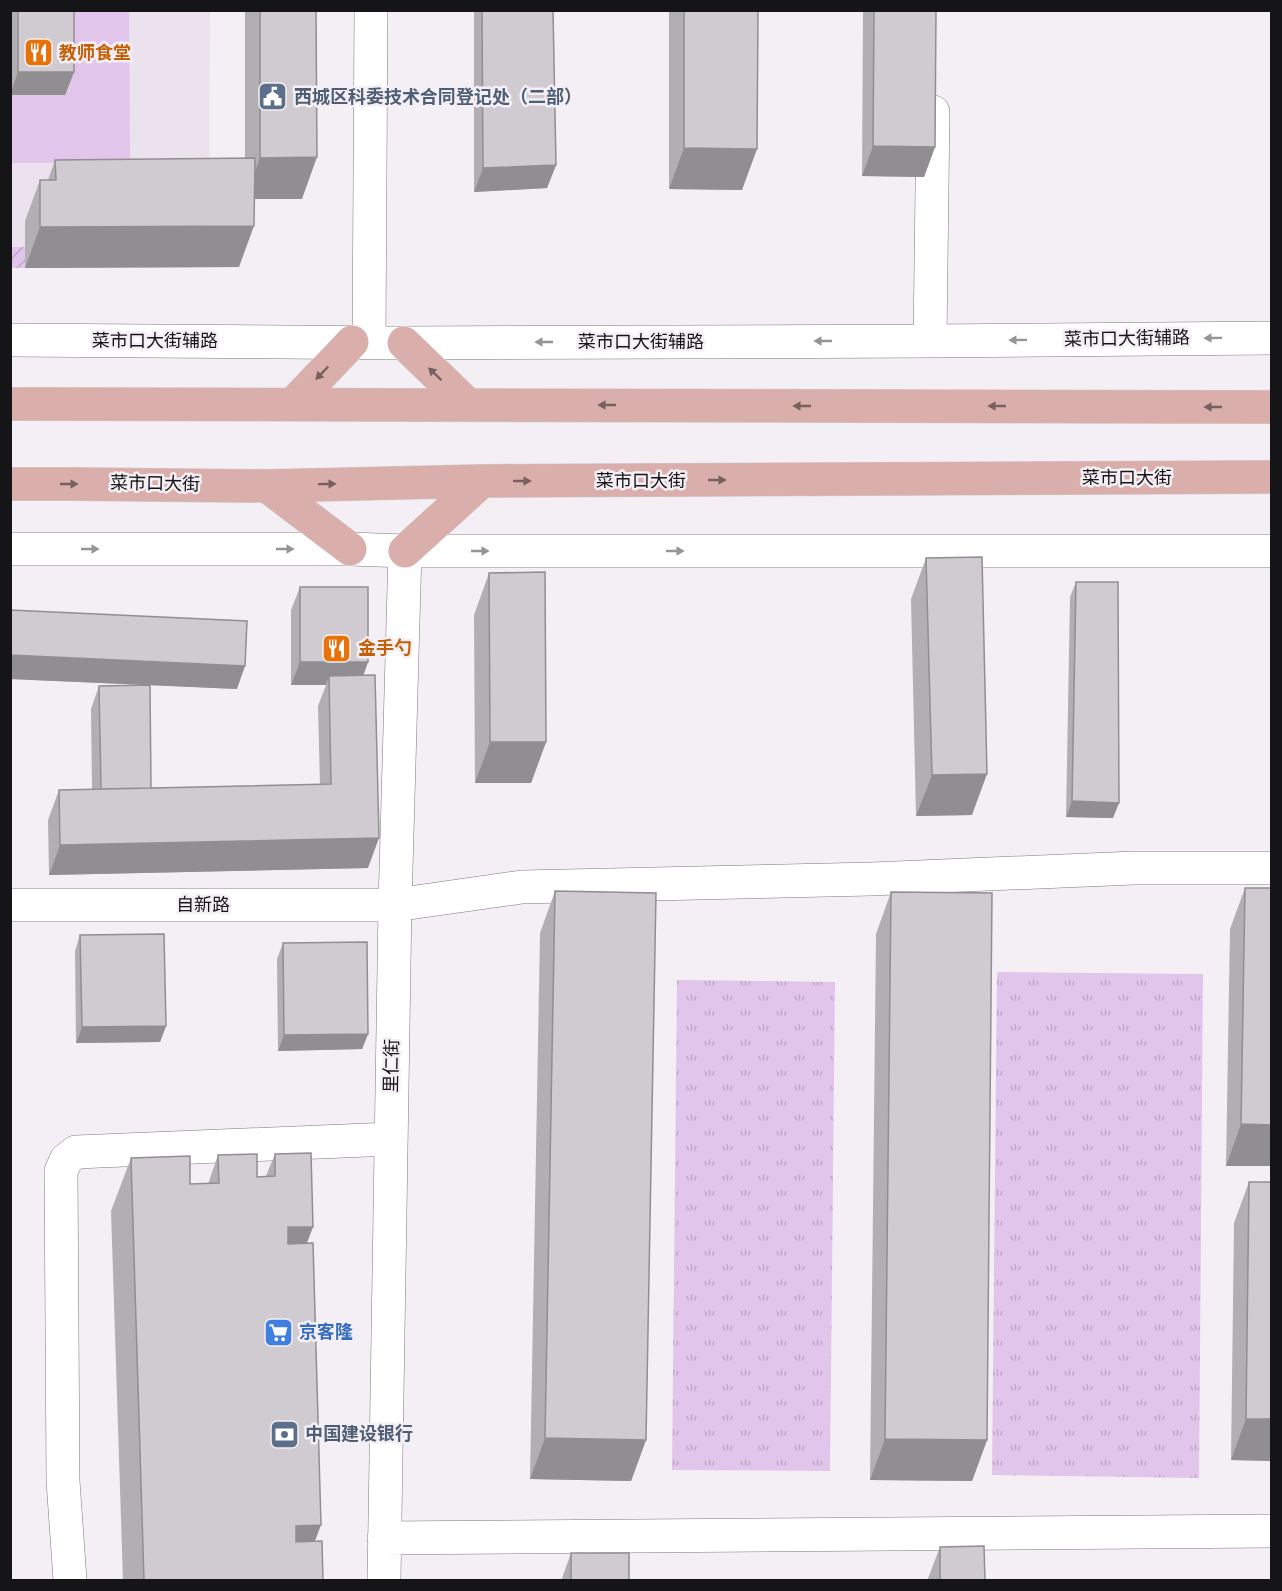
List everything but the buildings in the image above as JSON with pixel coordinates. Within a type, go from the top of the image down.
[{"type":"main road","points":[[293,404],[361,343]]},
{"type":"main road","points":[[404,343],[467,404]]},
{"type":"main road","points":[[10,404],[1272,407]]},
{"type":"main road","name":"菜市口大街","points":[[10,484],[267,486],[482,482],[1272,477]]},
{"type":"main road","points":[[405,551],[482,482]]},
{"type":"main road","points":[[267,486],[350,549]]},
{"type":"street","points":[[361,343],[371,10]]},
{"type":"street","points":[[930,341],[933,82]]},
{"type":"street","name":"菜市口大街辅路","points":[[10,340],[404,343],[1272,338]]},
{"type":"street","points":[[10,549],[1272,551]]},
{"type":"street","name":"里仁街","points":[[384,1581],[395,905],[405,551]]},
{"type":"street","name":"自新路","points":[[10,905],[395,905],[522,887],[871,879],[1134,867],[1272,868]]},
{"type":"street","points":[[70,1581],[63,1481],[61,1171],[66,1160],[76,1152],[391,1139]]},
{"type":"street","points":[[384,1538],[1272,1531]]},
{"type":"shaded area","points":[[10,11],[210,11],[209,180],[239,267],[11,268]]},
{"type":"green space","points":[[10,11],[129,11],[130,163],[11,163]]},
{"type":"green space","points":[[10,247],[25,247],[25,268],[11,268]]},
{"type":"green space","points":[[997,972],[1203,974],[1199,1478],[992,1475]]},
{"type":"green space","points":[[677,980],[835,982],[830,1471],[672,1470]]},
{"type":"place","name":"教师食堂","points":[[38,53]]},
{"type":"place","name":"西城区科委技术合同登记处（二部）","points":[[273,97]]},
{"type":"place","name":"金手勺","points":[[337,648]]},
{"type":"place","name":"京客隆","points":[[278,1332]]},
{"type":"place","name":"中国建设银行","points":[[284,1434]]}]
